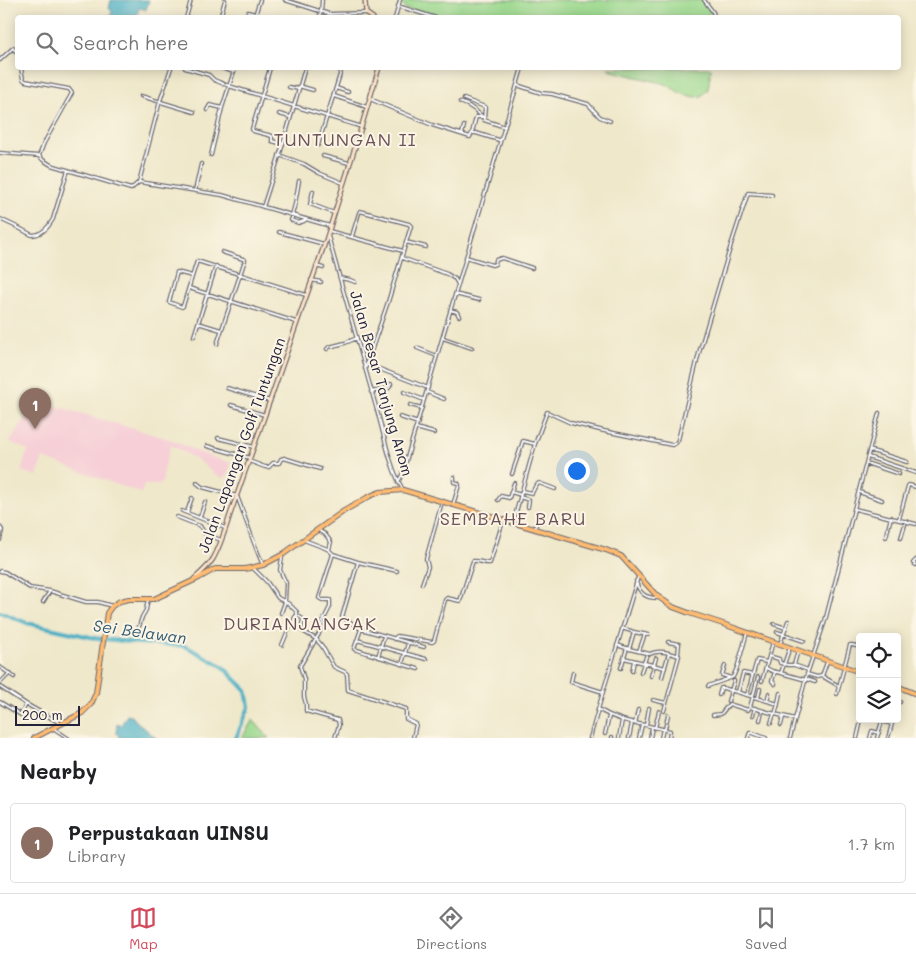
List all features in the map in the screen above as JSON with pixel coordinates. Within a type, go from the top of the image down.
[{"type":"main road","name":"Jalan Besar Tanjung Anom","points":[[403,490],[617,554],[624,559],[660,598],[670,605],[856,671]]},
{"type":"main road","points":[[193,580],[215,569],[239,570],[263,564],[282,555],[370,496],[380,492],[403,490]]},
{"type":"main road","name":"Jalan Lapangan Golf Tuntungan","points":[[112,606],[127,599],[157,598],[193,580]]},
{"type":"main road","points":[[35,738],[82,713],[91,704],[96,693],[106,614],[112,606]]},
{"type":"main road","points":[[901,688],[916,694]]},
{"type":"street","points":[[187,15],[192,0]]},
{"type":"street","points":[[221,15],[225,0]]},
{"type":"street","points":[[255,15],[260,0]]},
{"type":"street","points":[[286,0],[329,14],[367,15],[365,0]]},
{"type":"street","points":[[320,15],[322,0]]},
{"type":"street","points":[[396,15],[400,0]]},
{"type":"street","points":[[704,0],[714,15]]},
{"type":"street","points":[[398,6],[426,15]]},
{"type":"street","points":[[0,60],[13,48],[15,50]]},
{"type":"street","points":[[21,70],[25,81],[69,89],[72,93],[44,143],[39,156]]},
{"type":"street","points":[[0,153],[39,156],[51,165],[131,189],[139,182],[169,70]]},
{"type":"street","points":[[192,70],[207,74],[214,80],[229,86],[362,127]]},
{"type":"street","points":[[211,155],[222,108],[234,72],[228,70]]},
{"type":"street","points":[[269,70],[252,130],[272,136],[272,141],[283,144]]},
{"type":"street","points":[[263,207],[304,70]]},
{"type":"street","points":[[318,145],[341,70]]},
{"type":"street","name":"Jalan Lapangan Golf Tuntungan","points":[[193,580],[212,559],[237,496],[329,230],[378,70]]},
{"type":"street","points":[[398,482],[402,475],[418,423],[521,70]]},
{"type":"street","points":[[517,84],[541,93],[552,94],[588,104],[600,117],[610,121]]},
{"type":"street","points":[[289,87],[313,90]]},
{"type":"street","points":[[336,88],[348,92]]},
{"type":"street","points":[[140,96],[194,112]]},
{"type":"street","points":[[333,96],[367,107]]},
{"type":"street","points":[[370,99],[432,125],[470,137],[476,117],[483,117]]},
{"type":"street","points":[[464,99],[485,107],[483,117]]},
{"type":"street","points":[[460,102],[478,111],[484,120],[505,126]]},
{"type":"street","points":[[207,110],[210,106],[222,108]]},
{"type":"street","points":[[279,114],[290,117]]},
{"type":"street","points":[[462,134],[464,126]]},
{"type":"street","points":[[472,133],[500,140]]},
{"type":"street","points":[[279,155],[304,164],[319,173],[344,183]]},
{"type":"street","points":[[323,156],[350,163]]},
{"type":"street","points":[[195,191],[201,164]]},
{"type":"street","points":[[0,219],[32,235],[41,233],[53,219],[68,170]]},
{"type":"street","points":[[299,181],[296,204],[291,221],[298,223],[306,219]]},
{"type":"street","points":[[139,182],[222,195],[306,219],[329,230],[403,251]]},
{"type":"street","points":[[313,191],[310,204],[334,213]]},
{"type":"street","points":[[513,523],[535,444],[547,412],[571,423],[604,431],[672,445],[676,443],[699,353],[748,193],[772,195]]},
{"type":"street","points":[[352,236],[360,211],[411,225],[365,369]]},
{"type":"street","name":"Jalan Besar Tanjung Anom","points":[[329,230],[371,392],[398,482],[403,490]]},
{"type":"street","points":[[279,232],[324,244]]},
{"type":"street","points":[[406,242],[426,247]]},
{"type":"street","points":[[217,344],[244,259],[222,252]]},
{"type":"street","points":[[402,258],[447,274],[455,279],[458,284]]},
{"type":"street","points":[[466,258],[492,265],[495,264],[496,260],[502,258],[532,268]]},
{"type":"street","points":[[192,276],[177,272],[169,302],[182,307],[197,261],[306,295]]},
{"type":"street","points":[[194,336],[216,266]]},
{"type":"street","points":[[316,266],[323,268]]},
{"type":"street","points":[[340,278],[355,282]]},
{"type":"street","points":[[312,280],[321,282]]},
{"type":"street","points":[[189,288],[297,322]]},
{"type":"street","points":[[455,295],[479,300]]},
{"type":"street","points":[[450,310],[457,312],[459,316]]},
{"type":"street","points":[[198,323],[221,330]]},
{"type":"street","points":[[327,349],[345,344],[357,338]]},
{"type":"street","points":[[443,338],[472,348]]},
{"type":"street","points":[[417,348],[437,356]]},
{"type":"street","points":[[367,364],[428,388]]},
{"type":"street","points":[[371,392],[389,388],[391,384]]},
{"type":"street","points":[[227,388],[270,401]]},
{"type":"street","points":[[404,392],[424,400]]},
{"type":"street","points":[[427,392],[444,399]]},
{"type":"street","points":[[231,405],[265,415]]},
{"type":"street","points":[[410,405],[422,408]]},
{"type":"street","points":[[790,738],[807,674],[825,621],[879,413]]},
{"type":"street","points":[[400,417],[418,423]]},
{"type":"street","points":[[416,428],[434,433]]},
{"type":"street","points":[[218,438],[254,447]]},
{"type":"street","points":[[512,474],[523,440],[535,444]]},
{"type":"street","points":[[206,446],[269,468],[273,463],[279,463],[284,458],[320,469]]},
{"type":"street","points":[[869,450],[907,462]]},
{"type":"street","points":[[868,457],[916,473]]},
{"type":"street","points":[[878,467],[881,461]]},
{"type":"street","points":[[866,463],[899,474]]},
{"type":"street","points":[[453,505],[459,485],[454,482],[454,477]]},
{"type":"street","points":[[197,483],[202,487],[237,496],[254,545],[263,564]]},
{"type":"street","points":[[498,500],[501,496],[509,498],[514,483]]},
{"type":"street","points":[[522,491],[532,493],[539,483],[554,489]]},
{"type":"street","points":[[899,519],[909,484],[916,487]]},
{"type":"street","points":[[511,492],[529,500],[528,507]]},
{"type":"street","points":[[859,492],[882,500]]},
{"type":"street","points":[[187,512],[192,498]]},
{"type":"street","points":[[200,517],[205,502]]},
{"type":"street","points":[[422,584],[428,567],[426,559],[442,502]]},
{"type":"street","points":[[854,509],[916,524]]},
{"type":"street","points":[[182,510],[225,528]]},
{"type":"street","points":[[535,529],[539,512]]},
{"type":"street","points":[[177,517],[200,526],[205,534],[221,540]]},
{"type":"street","points":[[886,538],[891,517]]},
{"type":"street","points":[[394,639],[397,636],[434,642],[446,599],[460,601],[474,561],[488,564],[491,562],[503,520]]},
{"type":"street","points":[[901,538],[906,521]]},
{"type":"street","points":[[0,527],[2,530],[0,539]]},
{"type":"street","points":[[318,530],[325,534],[331,542],[329,550]]},
{"type":"street","points":[[304,540],[329,550],[333,554],[397,571]]},
{"type":"street","points":[[333,554],[319,598],[322,600],[329,599],[331,603],[316,639],[300,666],[304,679],[306,709],[309,712],[338,720],[339,725],[335,738]]},
{"type":"street","points":[[281,613],[285,602],[286,583],[280,570],[282,555]]},
{"type":"street","points":[[916,560],[914,563],[916,565]]},
{"type":"street","points":[[358,562],[342,616],[361,629],[424,647]]},
{"type":"street","points":[[253,568],[278,598],[297,612],[297,615],[303,619],[301,630],[316,639],[334,667],[347,674],[348,690],[406,709],[406,719],[416,724],[413,738]]},
{"type":"street","points":[[0,571],[5,572],[28,587],[50,591],[86,602],[98,602],[112,606]]},
{"type":"street","points":[[590,738],[602,692],[638,576]]},
{"type":"street","points":[[636,581],[641,593],[649,597],[660,598]]},
{"type":"street","points":[[44,602],[50,591]]},
{"type":"street","points":[[137,633],[146,611],[148,599]]},
{"type":"street","points":[[282,645],[291,623],[293,623],[297,615]]},
{"type":"street","points":[[780,644],[788,621]]},
{"type":"street","points":[[774,624],[786,628]]},
{"type":"street","points":[[622,628],[648,635]]},
{"type":"street","points":[[361,629],[354,649],[418,668]]},
{"type":"street","points":[[621,668],[634,632]]},
{"type":"street","points":[[777,632],[804,641]]},
{"type":"street","points":[[708,686],[734,676],[747,633]]},
{"type":"street","points":[[639,651],[645,634]]},
{"type":"street","points":[[378,657],[384,636]]},
{"type":"street","points":[[358,640],[426,659]]},
{"type":"street","points":[[664,711],[680,657],[678,655],[679,644],[668,642]]},
{"type":"street","points":[[762,681],[773,642]]},
{"type":"street","points":[[402,664],[408,643]]},
{"type":"street","points":[[617,645],[647,654],[656,651],[678,655]]},
{"type":"street","points":[[837,694],[850,645],[856,646]]},
{"type":"street","points":[[781,672],[790,647]]},
{"type":"street","points":[[794,665],[798,650]]},
{"type":"street","points":[[662,677],[669,653]]},
{"type":"street","points":[[642,672],[647,654]]},
{"type":"street","points":[[769,656],[779,659],[779,662],[784,664],[809,670]]},
{"type":"street","points":[[624,658],[665,668]]},
{"type":"street","points":[[651,676],[656,658]]},
{"type":"street","points":[[747,695],[757,660],[767,662]]},
{"type":"street","points":[[632,671],[634,661]]},
{"type":"street","points":[[822,676],[827,661]]},
{"type":"street","points":[[725,666],[722,675],[731,678]]},
{"type":"street","points":[[0,667],[14,677]]},
{"type":"street","points":[[766,668],[815,682]]},
{"type":"street","points":[[775,672],[772,681],[775,684]]},
{"type":"street","points":[[0,683],[10,673]]},
{"type":"street","points":[[573,673],[572,682],[602,692]]},
{"type":"street","points":[[738,692],[744,673],[753,675]]},
{"type":"street","points":[[807,674],[817,677],[822,676],[839,686]]},
{"type":"street","points":[[750,707],[758,677]]},
{"type":"street","points":[[728,701],[734,681]]},
{"type":"street","points":[[0,687],[62,724]]},
{"type":"street","points":[[718,695],[722,688],[778,704]]},
{"type":"street","points":[[758,698],[760,689]]},
{"type":"street","points":[[767,701],[769,693]]},
{"type":"street","points":[[771,723],[780,694]]},
{"type":"street","points":[[653,700],[666,703]]},
{"type":"street","points":[[0,702],[20,715],[26,704]]},
{"type":"street","points":[[713,716],[721,714],[729,704],[748,710],[750,707],[755,708],[795,719]]},
{"type":"street","points":[[598,708],[609,716],[635,724],[671,731],[669,738]]},
{"type":"street","points":[[646,726],[649,708]]},
{"type":"street","points":[[753,715],[755,708]]},
{"type":"street","points":[[635,724],[638,710]]},
{"type":"street","points":[[650,738],[659,711]]},
{"type":"street","points":[[760,720],[762,711]]},
{"type":"street","points":[[661,738],[668,715]]},
{"type":"street","points":[[605,734],[609,716]]},
{"type":"street","points":[[781,725],[783,717]]},
{"type":"street","points":[[619,738],[622,720]]},
{"type":"street","points":[[877,738],[881,721],[891,723],[892,726],[888,738]]},
{"type":"street","points":[[629,738],[632,723]]},
{"type":"street","points":[[639,738],[642,725]]},
{"type":"street","points":[[857,738],[860,725]]},
{"type":"street","points":[[53,728],[68,738]]},
{"type":"street","points":[[870,738],[872,731],[878,733]]},
{"type":"street","points":[[748,738],[750,732],[766,738]]},
{"type":"shaded area","points":[[32,399],[172,440],[201,453],[231,463],[228,472],[224,479],[215,475],[198,460],[171,445],[163,471],[163,481],[158,485],[144,485],[141,493],[43,458],[37,476],[21,471],[28,450],[10,442],[27,416],[27,408]]},
{"type":"green space","points":[[399,0],[702,0],[711,10],[712,15],[430,15],[407,9]]},
{"type":"green space","points":[[610,70],[711,70],[708,89],[702,96],[696,97],[680,93],[666,84]]},
{"type":"green space","points":[[253,720],[269,738],[242,738]]},
{"type":"water","points":[[111,0],[149,0],[146,10],[139,8],[137,15],[111,15],[112,12],[109,8]]},
{"type":"water","points":[[127,715],[132,716],[156,738],[119,738],[116,733],[117,724],[121,725]]},
{"type":"waterway","name":"Sei Belawan","points":[[0,612],[27,623],[95,638],[185,646],[222,666],[246,690],[249,707],[236,738]]},
{"type":"place","name":"Perpustakaan UINSU","points":[[35,429]]},
{"type":"district","name":"TUNTUNGAN II","points":[[345,139]]},
{"type":"district","name":"SEMBAHE BARU","points":[[513,518]]},
{"type":"district","name":"DURIANJANGAK","points":[[300,623]]}]
